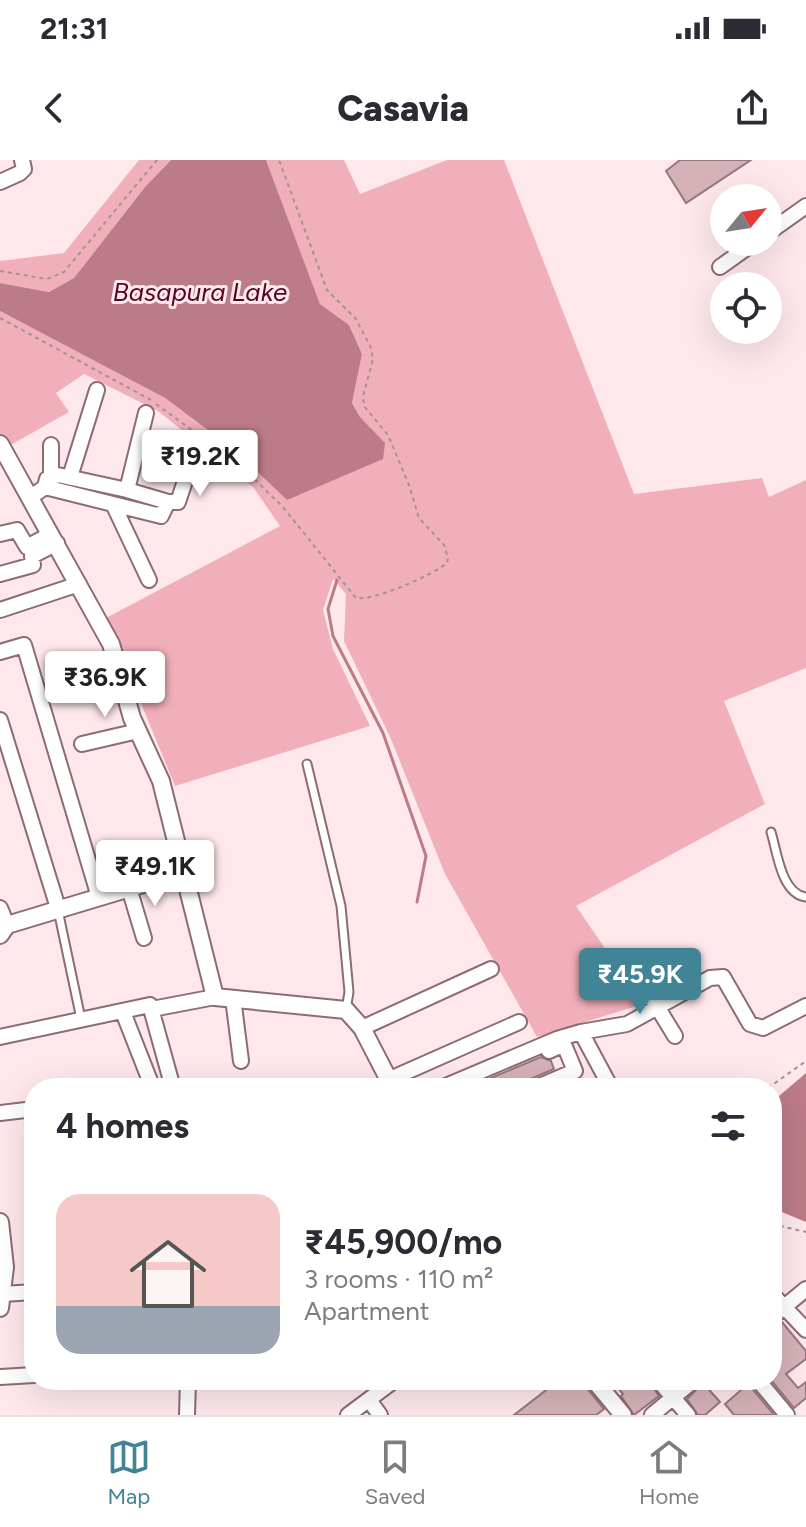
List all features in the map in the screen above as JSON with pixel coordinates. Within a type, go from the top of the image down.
[{"type":"street","points":[[0,182],[20,173],[24,169],[22,160]]},
{"type":"street","points":[[782,223],[806,206]]},
{"type":"street","points":[[720,267],[735,256]]},
{"type":"street","points":[[70,477],[97,390]]},
{"type":"street","points":[[127,490],[146,413]]},
{"type":"street","points":[[51,445],[42,487],[54,539],[111,644],[138,731],[161,781],[215,997]]},
{"type":"street","points":[[42,487],[70,477],[178,502],[197,445]]},
{"type":"street","points":[[1,448],[42,487],[161,516],[168,502]]},
{"type":"street","points":[[114,506],[149,580]]},
{"type":"street","points":[[0,534],[17,530],[30,551],[33,565],[0,574]]},
{"type":"street","points":[[30,551],[54,539]]},
{"type":"street","points":[[0,610],[79,584]]},
{"type":"street","points":[[0,652],[24,645],[99,897]]},
{"type":"street","points":[[0,720],[58,908]]},
{"type":"street","points":[[82,744],[138,731]]},
{"type":"street","points":[[0,908],[3,930],[58,908],[183,872]]},
{"type":"street","points":[[129,888],[144,938]]},
{"type":"street","points":[[362,1028],[491,969]]},
{"type":"street","points":[[639,977],[675,1036]]},
{"type":"street","points":[[466,1078],[581,1032],[627,1024],[710,978],[723,977],[750,1024],[763,1028],[806,1006]]},
{"type":"street","points":[[152,1009],[215,997],[346,1010],[362,1028],[387,1078]]},
{"type":"street","points":[[233,998],[241,1061]]},
{"type":"street","points":[[0,1037],[150,1005],[170,1078]]},
{"type":"street","points":[[123,1012],[149,1078]]},
{"type":"street","points":[[402,1078],[519,1022]]},
{"type":"street","points":[[581,1032],[606,1078]]},
{"type":"street","points":[[481,1078],[562,1045],[575,1071],[559,1078]]},
{"type":"street","points":[[0,1113],[24,1110]]},
{"type":"street","points":[[0,1222],[5,1267],[2,1301],[24,1295]]},
{"type":"street","points":[[806,1289],[784,1307],[806,1330]]},
{"type":"street","points":[[0,1377],[24,1376]]},
{"type":"street","points":[[187,1415],[188,1390]]},
{"type":"street","points":[[348,1415],[382,1390]]},
{"type":"street","points":[[602,1390],[623,1415]]},
{"type":"street","points":[[667,1390],[688,1415]]},
{"type":"street","points":[[652,1415],[682,1390]]},
{"type":"street","points":[[766,1390],[787,1415]]},
{"type":"street","points":[[369,1400],[380,1415]]},
{"type":"lane","points":[[307,764],[341,906],[349,992],[346,1010]]},
{"type":"lane","points":[[771,832],[785,878],[800,897],[806,897]]},
{"type":"lane","points":[[58,908],[82,1021]]},
{"type":"path","points":[[0,271],[47,279],[64,272],[157,160]]},
{"type":"path","points":[[0,318],[149,399],[232,460],[283,507],[353,596],[366,599],[445,566],[448,558],[446,551],[419,518],[388,435],[364,406],[363,396],[373,359],[371,348],[356,319],[327,290],[279,160]]},
{"type":"path","points":[[782,1078],[806,1061]]},
{"type":"path","points":[[782,1226],[806,1232]]},
{"type":"shaded area","points":[[139,160],[171,160],[145,187],[74,278],[49,292],[0,283],[0,261],[64,253]]},
{"type":"shaded area","points":[[266,160],[344,160],[360,194],[447,160],[504,160],[634,494],[762,478],[769,497],[806,480],[806,668],[724,701],[765,804],[576,906],[643,1004],[537,1037],[445,874],[391,739],[344,641],[346,594],[333,579],[323,610],[333,649],[370,726],[175,786],[106,618],[280,526],[253,487],[158,411],[84,374],[56,393],[69,412],[7,447],[0,434],[0,311],[165,398],[232,448],[287,500],[384,443],[360,417],[352,403],[362,354],[349,325],[320,304]]},
{"type":"water","name":"Basapura Lake","points":[[171,160],[266,160],[320,304],[349,325],[362,354],[352,403],[360,417],[385,443],[383,459],[287,500],[232,448],[165,398],[0,311],[0,283],[49,292],[74,278],[145,187]]},
{"type":"water","points":[[806,1073],[806,1222],[782,1212],[782,1093]]},
{"type":"building","points":[[680,160],[751,160],[710,184],[710,187],[686,203],[666,171]]},
{"type":"building","points":[[541,1057],[551,1061],[554,1069],[532,1078],[491,1078]]},
{"type":"building","points":[[782,1322],[806,1351],[806,1359],[786,1374],[798,1388],[806,1382],[806,1398],[794,1408],[779,1390],[782,1390]]},
{"type":"building","points":[[546,1390],[588,1390],[604,1409],[596,1415],[514,1415]]},
{"type":"building","points":[[620,1390],[655,1390],[659,1396],[634,1415],[621,1396],[623,1394]]},
{"type":"building","points":[[696,1390],[709,1390],[720,1402],[705,1415],[698,1415],[687,1399]]},
{"type":"building","points":[[741,1390],[753,1390],[774,1415],[734,1415],[725,1404]]},
{"type":"waterway","points":[[337,580],[328,609],[333,636],[383,733],[426,856],[417,902]]}]
